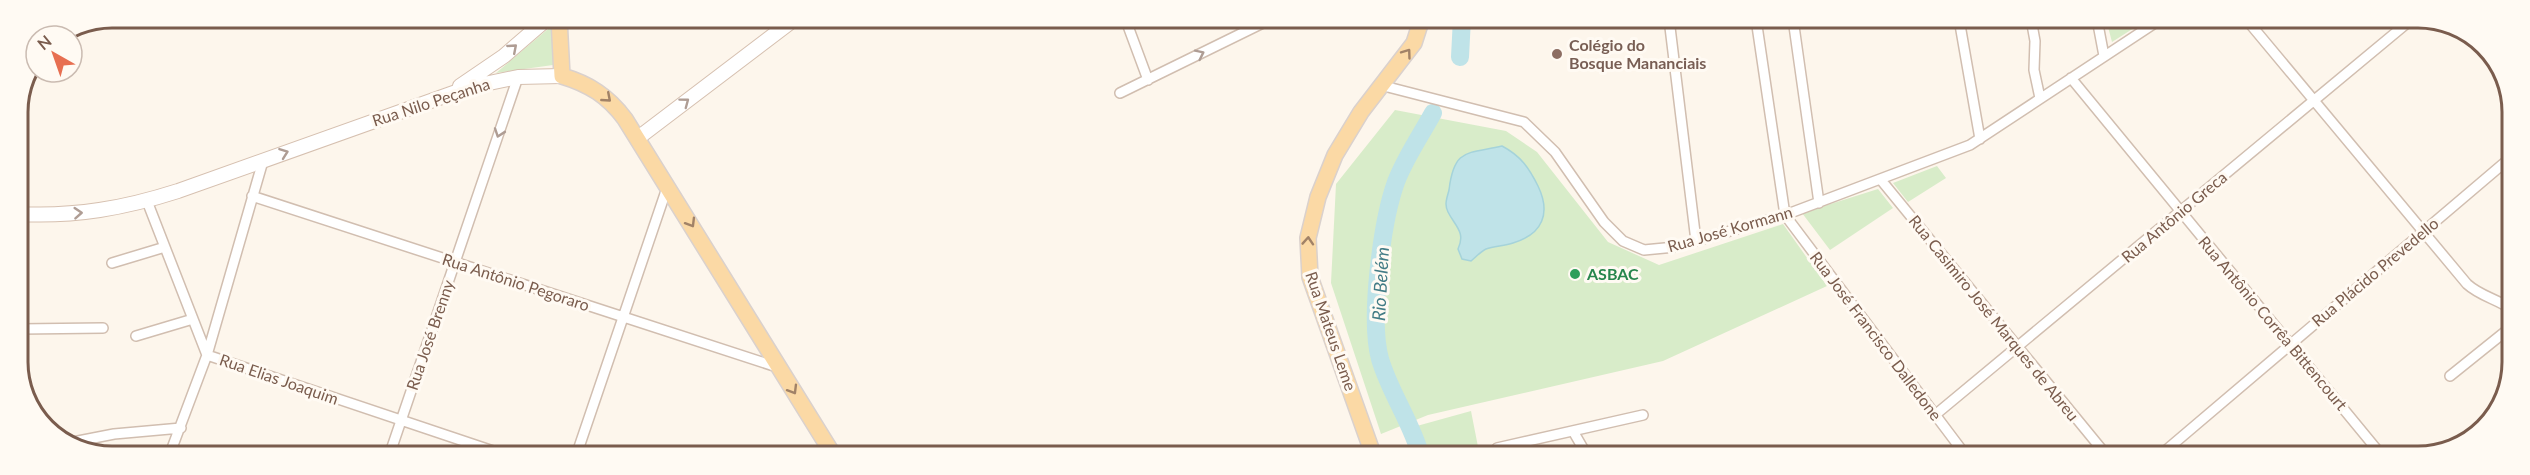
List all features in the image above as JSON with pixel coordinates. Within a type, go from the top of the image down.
[{"type":"main road","points":[[448,94],[504,56],[535,29]]},
{"type":"main road","points":[[560,29],[562,76]]},
{"type":"main road","points":[[638,138],[782,29]]},
{"type":"main road","name":"Rua Mateus Leme","points":[[1370,446],[1310,277],[1308,238],[1318,197],[1335,155],[1347,133],[1380,86],[1414,43],[1418,29]]},
{"type":"main road","name":"Rua Nilo Peçanha","points":[[29,214],[53,215],[100,211],[147,201],[448,94],[489,82],[518,77],[562,76],[590,86],[616,106],[668,185],[828,446]]},
{"type":"street","points":[[1129,29],[1148,80]]},
{"type":"street","points":[[1120,93],[1251,29]]},
{"type":"street","points":[[1670,29],[1696,241]]},
{"type":"street","points":[[1757,29],[1785,215]]},
{"type":"street","points":[[1794,29],[1819,203]]},
{"type":"street","points":[[1961,29],[1980,139]]},
{"type":"street","points":[[2033,29],[2035,41],[2034,70],[2040,98]]},
{"type":"street","points":[[2099,29],[2104,56]]},
{"type":"street","name":"Rua José Kormann","points":[[1380,86],[1524,123],[1538,133],[1555,152],[1613,232],[1634,247],[1644,250],[1658,249],[1696,241],[1785,215],[1954,152],[1980,139],[2146,29]]},
{"type":"street","points":[[2254,29],[2473,289],[2502,304]]},
{"type":"street","name":"Rua Antônio Greca","points":[[1935,415],[2400,29]]},
{"type":"street","name":"Rua José Brenny","points":[[392,446],[518,77]]},
{"type":"street","name":"Rua Antônio Corrêa Bittencourt","points":[[2071,78],[2375,446]]},
{"type":"street","points":[[173,446],[207,355],[263,161]]},
{"type":"street","name":"Rua Plácido Prevedello","points":[[2171,446],[2502,165]]},
{"type":"street","name":"Rua Casimiro José Marques de Abreu","points":[[1881,180],[2099,446]]},
{"type":"street","points":[[579,446],[668,185]]},
{"type":"street","name":"Rua Antônio Pegoraro","points":[[252,196],[780,368]]},
{"type":"street","name":"Rua Elias Joaquim","points":[[147,201],[207,355],[478,446]]},
{"type":"street","name":"Rua José Francisco Dalledone","points":[[1785,215],[1959,446]]},
{"type":"street","points":[[112,262],[165,247]]},
{"type":"street","points":[[136,336],[193,319]]},
{"type":"street","points":[[29,329],[103,328]]},
{"type":"street","points":[[2450,376],[2502,334]]},
{"type":"street","points":[[1506,446],[1643,415]]},
{"type":"street","points":[[81,440],[114,434],[181,428]]},
{"type":"street","points":[[1573,431],[1582,446]]},
{"type":"green space","points":[[548,29],[554,29],[553,65],[496,73]]},
{"type":"green space","points":[[2109,29],[2132,29],[2112,42]]},
{"type":"green space","name":"ASBAC","points":[[1395,110],[1506,131],[1537,152],[1608,242],[1659,265],[1783,224],[1827,286],[1663,361],[1428,415],[1381,434],[1331,283],[1336,184]]},
{"type":"green space","points":[[1937,166],[1946,178],[1908,202],[1893,183]]},
{"type":"green space","points":[[1878,189],[1893,208],[1830,250],[1802,213]]},
{"type":"green space","points":[[1471,411],[1478,446],[1411,446],[1406,429]]},
{"type":"water","points":[[1502,146],[1519,158],[1535,180],[1544,205],[1542,221],[1538,228],[1523,239],[1486,249],[1471,261],[1462,259],[1458,249],[1461,238],[1459,229],[1446,206],[1454,167],[1464,155]]},
{"type":"waterway","name":"Rio Belém","points":[[1460,57],[1461,29]]},
{"type":"waterway","name":"Rio Belém","points":[[1418,446],[1380,359],[1377,342],[1377,296],[1386,220],[1396,182],[1408,155],[1433,113]]},
{"type":"place","name":"Colégio do Bosque Mananciais","points":[[1557,54]]},
{"type":"place","name":"ASBAC","points":[[1575,274]]}]
